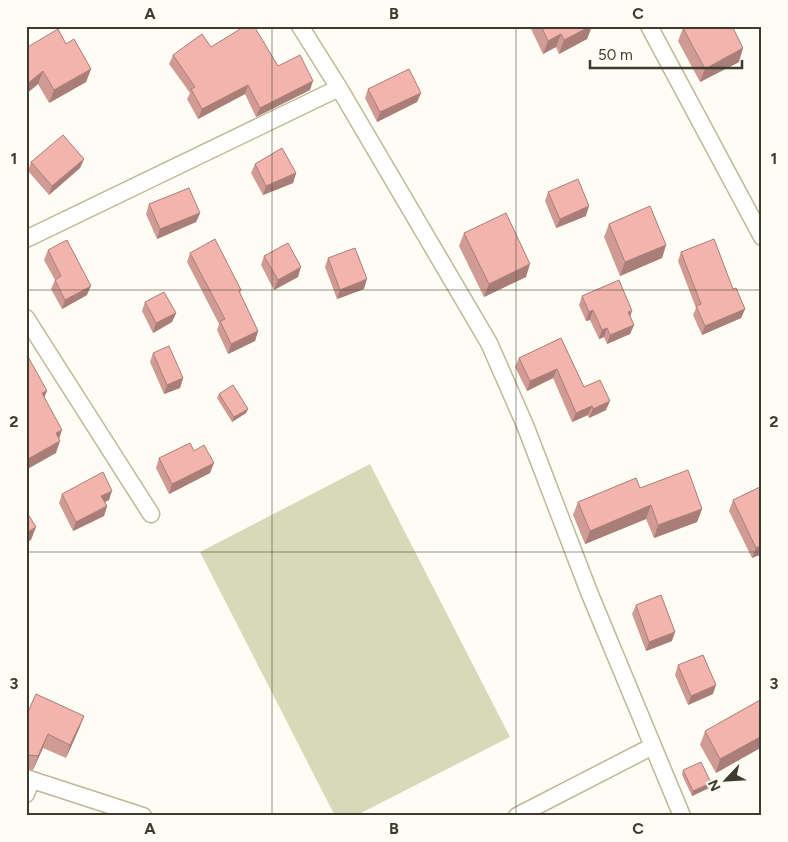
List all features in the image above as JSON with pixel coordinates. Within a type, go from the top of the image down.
[{"type":"street","points":[[300,26],[339,88],[489,343],[525,425],[589,592],[682,816]]},
{"type":"street","points":[[649,26],[762,237]]},
{"type":"street","points":[[26,239],[339,88]]},
{"type":"street","points":[[26,318],[151,514]]},
{"type":"street","points":[[517,816],[653,746]]},
{"type":"street","points":[[28,784],[143,816]]},
{"type":"green space","points":[[370,464],[510,737],[355,816],[335,816],[200,552]]},
{"type":"building","points":[[245,26],[254,26],[278,66],[300,55],[313,81],[260,108],[248,85],[202,109],[191,89],[195,87],[173,55],[202,34],[211,47]]},
{"type":"building","points":[[541,26],[591,26],[564,40],[561,34],[548,41]]},
{"type":"building","points":[[686,26],[732,26],[743,48],[705,69],[683,28]]},
{"type":"building","points":[[58,29],[66,44],[74,39],[91,69],[54,90],[43,71],[26,85],[26,48]]},
{"type":"building","points":[[409,69],[421,93],[380,112],[368,89]]},
{"type":"building","points":[[63,135],[84,159],[52,186],[31,162]]},
{"type":"building","points":[[282,148],[296,173],[266,186],[255,164]]},
{"type":"building","points":[[578,179],[589,206],[560,219],[548,192]]},
{"type":"building","points":[[189,188],[200,213],[160,229],[149,204]]},
{"type":"building","points":[[650,206],[666,245],[625,262],[609,224]]},
{"type":"building","points":[[506,213],[530,264],[489,284],[464,233]]},
{"type":"building","points":[[215,239],[241,290],[239,291],[258,331],[231,344],[220,321],[225,319],[190,253]]},
{"type":"building","points":[[714,239],[733,289],[736,288],[745,309],[705,326],[696,306],[701,304],[681,252]]},
{"type":"building","points":[[67,240],[91,286],[65,300],[55,280],[61,276],[48,250]]},
{"type":"building","points":[[288,243],[301,267],[278,280],[264,256]]},
{"type":"building","points":[[355,248],[367,279],[340,290],[328,258]]},
{"type":"building","points":[[619,280],[632,311],[628,312],[634,325],[610,335],[607,328],[602,330],[593,310],[589,312],[582,296]]},
{"type":"building","points":[[164,292],[176,313],[156,323],[145,302]]},
{"type":"building","points":[[561,338],[584,387],[600,380],[610,401],[593,409],[592,406],[576,413],[557,369],[530,381],[519,358]]},
{"type":"building","points":[[169,346],[183,378],[167,385],[153,353]]},
{"type":"building","points":[[26,353],[47,391],[42,393],[62,430],[56,433],[60,441],[28,459],[26,455]]},
{"type":"building","points":[[233,385],[248,409],[234,417],[219,394]]},
{"type":"building","points":[[190,443],[194,451],[204,445],[214,463],[172,484],[159,458]]},
{"type":"building","points":[[688,470],[702,509],[658,525],[651,505],[590,531],[578,502],[636,478],[640,488]]},
{"type":"building","points":[[103,472],[112,491],[101,496],[107,506],[76,522],[62,494]]},
{"type":"building","points":[[762,486],[762,545],[756,548],[733,500]]},
{"type":"building","points":[[26,511],[36,527],[26,533]]},
{"type":"building","points":[[661,595],[675,632],[649,642],[636,605]]},
{"type":"building","points":[[703,655],[716,685],[691,696],[678,665]]},
{"type":"building","points":[[36,694],[84,716],[70,745],[48,734],[38,756],[26,756],[26,716]]},
{"type":"building","points":[[762,699],[762,736],[720,759],[705,731]]},
{"type":"building","points":[[701,762],[711,783],[693,791],[683,770]]}]
